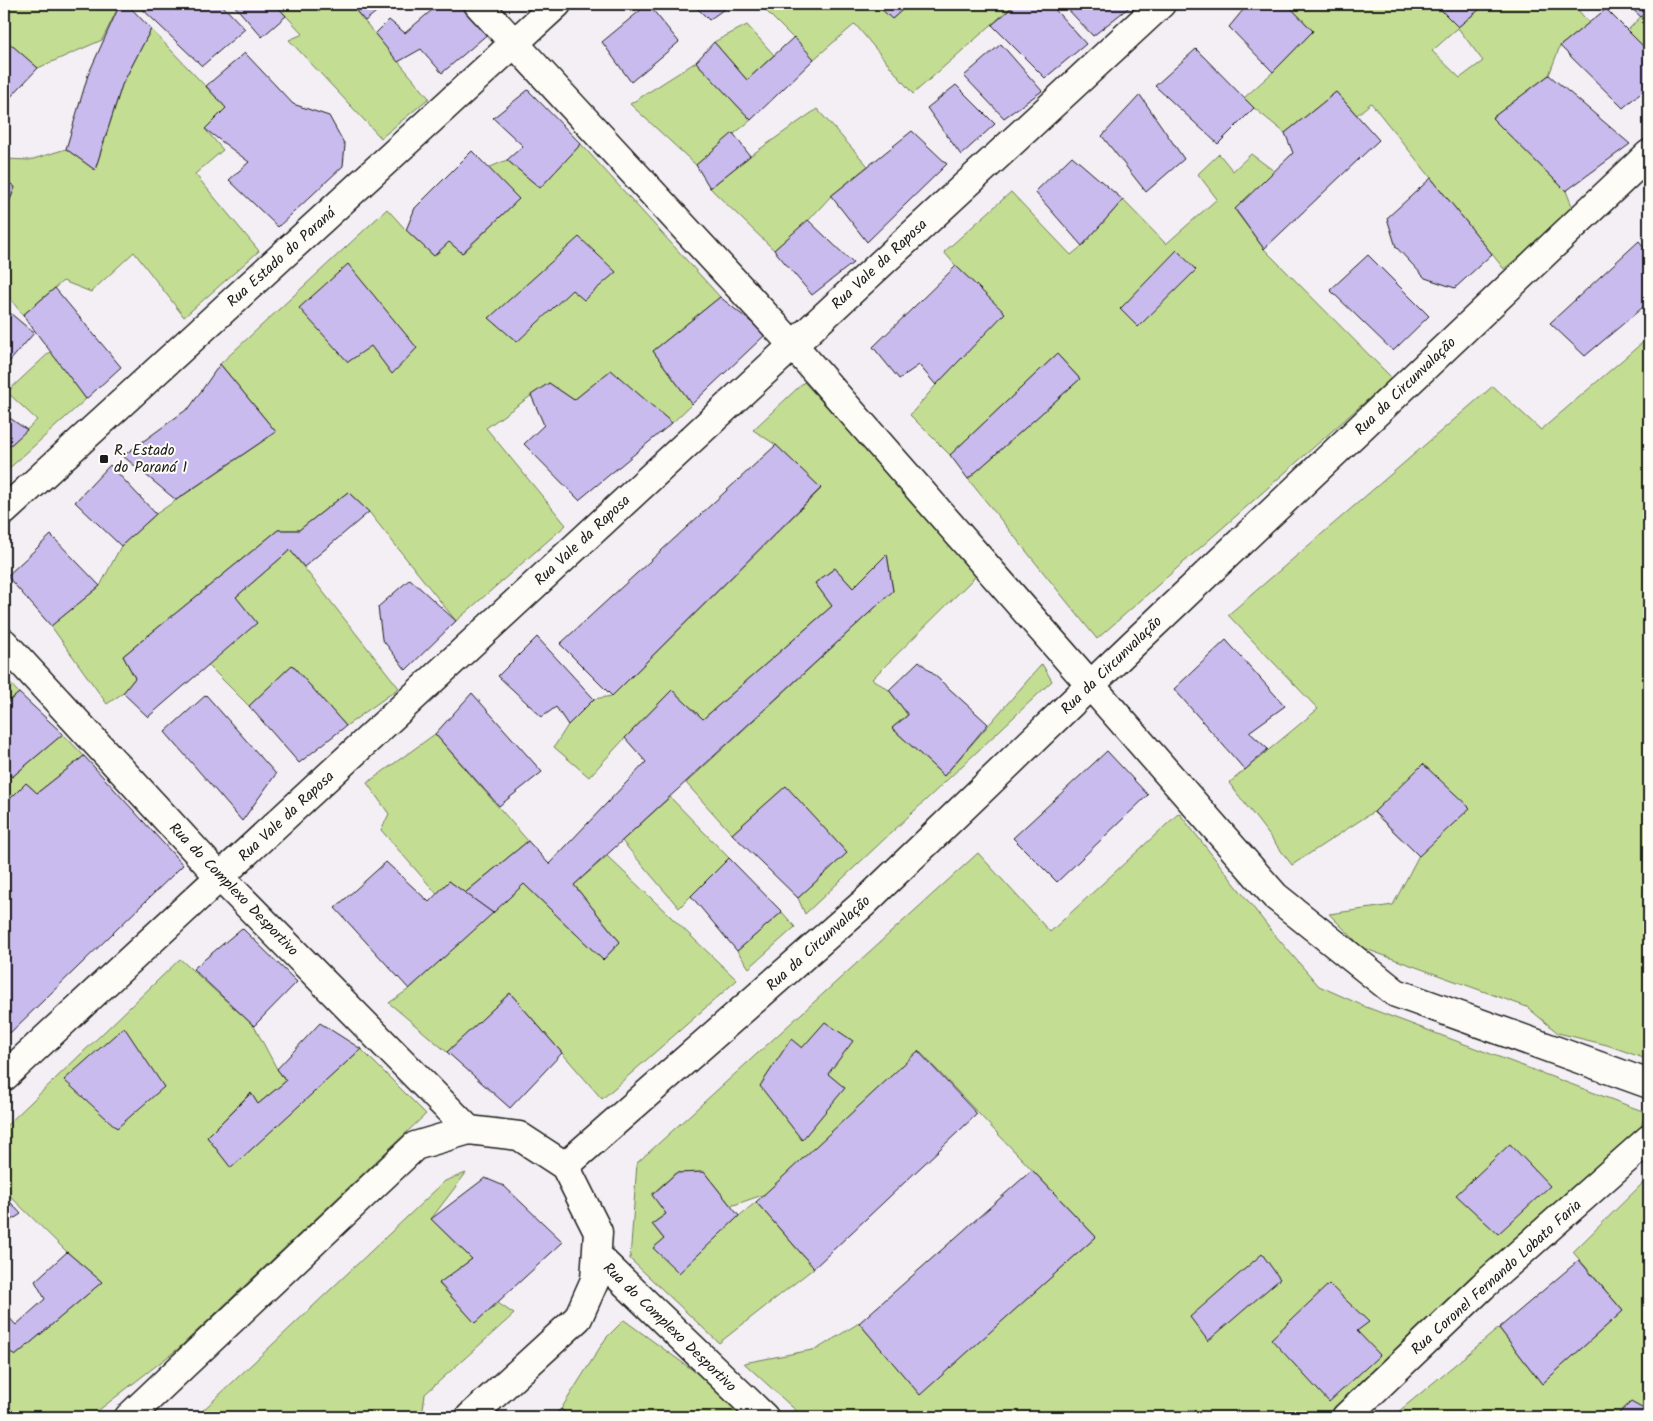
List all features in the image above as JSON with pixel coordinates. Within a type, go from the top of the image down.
[{"type":"street","points":[[478,4],[792,344],[1275,896],[1396,993],[1649,1084]]},
{"type":"street","name":"Rua Estado do Paraná","points":[[4,511],[557,4]]},
{"type":"street","name":"Rua Vale da Raposa","points":[[4,1077],[792,344],[1161,4]]},
{"type":"street","name":"Rua da Circunvalação","points":[[565,1166],[864,903],[1090,685],[1649,154]]},
{"type":"street","name":"Rua do Complexo Desportivo","points":[[4,643],[220,877],[469,1130]]},
{"type":"street","points":[[128,1417],[415,1146],[469,1130],[519,1136],[565,1166],[598,1232],[598,1257],[595,1280],[578,1318],[470,1417]]},
{"type":"street","name":"Rua Coronel Fernando Lobato Faria","points":[[1346,1417],[1483,1286],[1649,1139]]},
{"type":"street","name":"Rua do Complexo Desportivo","points":[[598,1257],[764,1417]]},
{"type":"green space","points":[[4,4],[120,4],[102,40],[38,68],[7,42],[4,46]]},
{"type":"green space","points":[[275,4],[350,4],[429,98],[381,138],[289,40],[303,34]]},
{"type":"green space","points":[[759,4],[877,4],[892,19],[909,4],[1015,4],[913,94],[855,24],[814,59]]},
{"type":"green space","points":[[1287,4],[1443,4],[1439,8],[1458,27],[1486,4],[1573,4],[1589,23],[1560,46],[1549,75],[1492,118],[1566,191],[1574,211],[1504,269],[1371,103],[1357,115],[1336,92],[1285,133],[1244,98],[1273,72],[1313,31]],"holes":[[[1458,28],[1483,61],[1460,78],[1432,51]]]},
{"type":"green space","points":[[1649,8],[1649,52],[1627,31]]},
{"type":"green space","points":[[747,25],[774,55],[747,80],[714,42]]},
{"type":"green space","points":[[151,29],[226,108],[205,129],[223,150],[195,174],[259,251],[184,317],[134,252],[91,292],[63,281],[23,315],[4,291],[4,215],[15,188],[4,179],[4,159],[30,160],[66,149],[95,170],[122,85]]},
{"type":"green space","points":[[696,62],[751,120],[696,165],[630,104]]},
{"type":"green space","points":[[817,109],[868,166],[831,196],[808,221],[774,250],[710,188],[750,156]]},
{"type":"green space","points":[[581,144],[720,297],[653,351],[692,404],[672,423],[611,371],[574,400],[549,383],[486,428],[566,525],[456,621],[369,512],[348,492],[299,530],[278,530],[123,656],[135,678],[123,693],[107,704],[51,626],[100,586],[121,546],[156,514],[276,432],[220,364],[387,209],[434,256],[449,242],[463,253],[519,199],[488,168],[507,160],[540,188]]},
{"type":"green space","points":[[1219,154],[1233,171],[1251,154],[1274,171],[1235,210],[1264,249],[1392,378],[1097,639],[968,479],[1080,379],[1057,354],[950,455],[910,415],[1004,313],[944,252],[1011,192],[1071,255],[1082,246],[1123,200],[1166,244],[1217,199],[1198,174]]},
{"type":"green space","points":[[1649,337],[1649,1060],[1607,1045],[1558,1033],[1527,1007],[1363,948],[1329,914],[1393,905],[1419,855],[1373,812],[1292,865],[1229,783],[1318,709],[1228,615],[1493,386],[1541,430]]},
{"type":"green space","points":[[51,351],[86,399],[4,473],[4,451],[37,420],[7,392]]},
{"type":"green space","points":[[804,382],[979,573],[872,679],[889,690],[908,715],[892,728],[944,776],[1042,664],[1052,681],[805,914],[798,898],[847,853],[786,787],[732,834],[686,783],[893,591],[887,554],[853,588],[835,568],[815,583],[832,606],[703,719],[672,690],[589,777],[554,747],[568,725],[594,699],[612,696],[821,489],[776,445],[753,430]]},
{"type":"green space","points":[[290,550],[399,688],[346,726],[292,665],[249,706],[208,665],[236,597]]},
{"type":"green space","points":[[4,677],[19,693],[4,705]]},
{"type":"green space","points":[[63,734],[84,756],[37,793],[26,783],[4,805],[4,770],[12,777]]},
{"type":"green space","points":[[435,734],[528,841],[465,893],[449,881],[437,894],[381,830],[389,814],[367,783]]},
{"type":"green space","points":[[670,797],[729,858],[679,908],[622,841]]},
{"type":"green space","points":[[1179,813],[1274,934],[1319,986],[1366,1007],[1645,1112],[1640,1131],[1339,1417],[803,1417],[744,1363],[817,1349],[859,1323],[920,1394],[1096,1237],[919,1051],[765,1194],[731,1206],[704,1172],[676,1173],[652,1194],[666,1214],[652,1224],[664,1239],[679,1272],[756,1202],[814,1268],[719,1343],[630,1259],[637,1163],[978,853],[1050,932]]},
{"type":"green space","points":[[607,856],[737,980],[602,1099],[510,993],[447,1052],[389,1003],[409,989],[524,884],[603,960],[620,942],[574,885]]},
{"type":"green space","points":[[782,912],[795,927],[749,968],[737,951]]},
{"type":"green space","points":[[180,959],[254,1026],[277,1069],[286,1081],[258,1104],[250,1093],[207,1137],[231,1167],[361,1049],[426,1114],[179,1348],[90,1417],[4,1417],[4,1346],[15,1356],[102,1282],[67,1252],[4,1190],[4,1128]]},
{"type":"green space","points":[[466,1173],[431,1219],[472,1259],[439,1284],[475,1322],[498,1303],[514,1314],[425,1394],[422,1417],[196,1417],[445,1181]]},
{"type":"green space","points":[[1649,1177],[1649,1417],[1392,1417],[1499,1328],[1542,1384],[1623,1311],[1573,1252]]},
{"type":"green space","points":[[624,1320],[757,1417],[570,1417],[561,1409],[606,1338]]},
{"type":"building","points":[[120,4],[127,4],[151,29],[122,85],[95,170],[66,149],[88,75]]},
{"type":"building","points":[[137,4],[221,4],[245,29],[202,66]]},
{"type":"building","points":[[233,4],[275,4],[286,16],[262,37]]},
{"type":"building","points":[[350,4],[386,4],[365,21]]},
{"type":"building","points":[[439,4],[462,4],[490,32],[442,73],[421,49],[398,62],[375,34],[389,20],[405,33]]},
{"type":"building","points":[[648,4],[679,42],[631,82],[602,42]]},
{"type":"building","points":[[693,4],[731,4],[709,20]]},
{"type":"building","points":[[876,4],[909,4],[892,19]]},
{"type":"building","points":[[1016,4],[1050,4],[1086,44],[1045,78],[992,25]]},
{"type":"building","points":[[1063,4],[1133,4],[1093,36]]},
{"type":"building","points":[[1248,4],[1287,4],[1313,31],[1273,72],[1229,27]]},
{"type":"building","points":[[1443,4],[1486,4],[1458,27],[1439,8]]},
{"type":"building","points":[[1627,4],[1649,4],[1649,8],[1641,17]]},
{"type":"building","points":[[1606,9],[1649,52],[1649,85],[1623,108],[1560,46]]},
{"type":"building","points":[[794,37],[814,59],[751,120],[696,62],[714,42],[747,80]]},
{"type":"building","points":[[7,41],[38,68],[4,104],[4,46]]},
{"type":"building","points":[[1001,44],[1042,91],[1004,118],[964,76]]},
{"type":"building","points":[[1196,49],[1254,108],[1218,144],[1155,86]]},
{"type":"building","points":[[245,53],[293,104],[329,116],[345,145],[343,166],[278,227],[229,180],[249,162],[205,129],[226,108],[206,86]]},
{"type":"building","points":[[1549,75],[1630,144],[1566,191],[1492,118]]},
{"type":"building","points":[[956,85],[995,124],[961,155],[927,108]]},
{"type":"building","points":[[528,90],[581,144],[540,188],[507,160],[523,146],[493,118]]},
{"type":"building","points":[[1336,92],[1379,140],[1264,249],[1235,209],[1293,153],[1285,133]]},
{"type":"building","points":[[1140,95],[1184,159],[1146,192],[1102,136]]},
{"type":"building","points":[[912,131],[947,164],[867,242],[831,196]]},
{"type":"building","points":[[733,133],[750,156],[710,188],[696,165]]},
{"type":"building","points":[[472,151],[519,199],[462,253],[449,242],[434,256],[406,230],[415,208]]},
{"type":"building","points":[[1072,156],[1123,200],[1082,246],[1035,192]]},
{"type":"building","points":[[1431,178],[1492,254],[1455,288],[1425,278],[1396,247],[1387,218]]},
{"type":"building","points":[[4,179],[15,187],[4,215]]},
{"type":"building","points":[[808,220],[853,263],[812,295],[774,250]]},
{"type":"building","points":[[579,237],[616,272],[584,300],[572,290],[517,342],[489,318]]},
{"type":"building","points":[[1639,241],[1649,253],[1649,302],[1585,356],[1550,323]]},
{"type":"building","points":[[1177,250],[1196,270],[1138,327],[1120,309]]},
{"type":"building","points":[[1368,255],[1429,316],[1393,351],[1330,290]]},
{"type":"building","points":[[348,264],[417,348],[392,374],[371,346],[348,362],[299,308]]},
{"type":"building","points":[[956,266],[1005,313],[936,385],[919,365],[899,379],[873,347]]},
{"type":"building","points":[[55,288],[121,367],[86,399],[23,315]]},
{"type":"building","points":[[720,297],[766,334],[692,404],[653,351]]},
{"type":"building","points":[[4,308],[34,333],[4,368]]},
{"type":"building","points":[[1057,354],[1080,379],[968,479],[950,455]]},
{"type":"building","points":[[220,364],[276,432],[176,500],[123,456],[190,407]]},
{"type":"building","points":[[611,370],[672,423],[579,500],[524,444],[544,425],[531,395],[549,383],[574,400]]},
{"type":"building","points":[[4,414],[27,430],[4,451]]},
{"type":"building","points":[[776,445],[821,488],[612,696],[560,644]]},
{"type":"building","points":[[110,465],[156,514],[121,546],[75,502]]},
{"type":"building","points":[[348,492],[369,512],[304,567],[290,550],[236,597],[257,623],[148,717],[123,693],[135,678],[123,656],[278,530],[299,530]]},
{"type":"building","points":[[51,535],[100,586],[51,626],[7,576]]},
{"type":"building","points":[[887,554],[893,591],[574,885],[620,942],[603,960],[524,884],[493,913],[465,893],[528,841],[549,864],[646,762],[625,738],[672,690],[703,719],[832,606],[815,583],[835,568],[853,588]]},
{"type":"building","points":[[410,579],[456,621],[406,670],[382,639],[378,607]]},
{"type":"building","points":[[537,637],[594,699],[568,725],[556,707],[542,717],[498,676]]},
{"type":"building","points":[[1226,640],[1285,706],[1249,732],[1268,749],[1245,770],[1174,689]]},
{"type":"building","points":[[919,661],[988,724],[944,776],[892,728],[908,715],[889,690]]},
{"type":"building","points":[[292,665],[346,726],[299,763],[249,706]]},
{"type":"building","points":[[19,693],[63,734],[12,777],[4,770],[4,705]]},
{"type":"building","points":[[472,693],[542,772],[499,806],[435,734]]},
{"type":"building","points":[[206,695],[276,774],[242,821],[165,732]]},
{"type":"building","points":[[1107,751],[1148,795],[1057,882],[1013,838]]},
{"type":"building","points":[[84,756],[183,865],[10,1033],[4,1026],[4,805],[26,783],[37,793]]},
{"type":"building","points":[[1423,764],[1470,808],[1419,856],[1374,812]]},
{"type":"building","points":[[786,786],[847,853],[798,898],[732,834]]},
{"type":"building","points":[[729,858],[782,912],[737,951],[691,896]]},
{"type":"building","points":[[386,862],[429,902],[449,881],[493,913],[409,989],[335,908]]},
{"type":"building","points":[[242,928],[297,982],[254,1026],[193,969]]},
{"type":"building","points":[[510,993],[562,1053],[510,1108],[447,1052]]},
{"type":"building","points":[[825,1022],[853,1041],[828,1074],[845,1088],[802,1140],[760,1086],[791,1039],[802,1048]]},
{"type":"building","points":[[320,1023],[361,1049],[231,1168],[207,1137],[251,1093],[258,1104],[286,1081],[277,1069]]},
{"type":"building","points":[[124,1027],[164,1087],[117,1128],[64,1080]]},
{"type":"building","points":[[918,1051],[977,1114],[814,1268],[756,1202]]},
{"type":"building","points":[[1510,1144],[1550,1186],[1498,1234],[1456,1195]]},
{"type":"building","points":[[1032,1170],[1096,1237],[920,1395],[859,1323]]},
{"type":"building","points":[[704,1172],[739,1216],[679,1273],[653,1248],[664,1239],[652,1224],[666,1214],[652,1195],[676,1173]]},
{"type":"building","points":[[485,1178],[504,1186],[563,1242],[475,1323],[439,1283],[472,1259],[431,1219]]},
{"type":"building","points":[[4,1195],[21,1214],[4,1225]]},
{"type":"building","points":[[67,1252],[102,1282],[15,1356],[4,1346],[4,1312],[16,1325],[45,1299],[35,1281]]},
{"type":"building","points":[[1262,1254],[1280,1279],[1208,1341],[1190,1317]]},
{"type":"building","points":[[1579,1260],[1623,1311],[1542,1384],[1499,1328]]},
{"type":"building","points":[[1329,1284],[1369,1322],[1357,1331],[1380,1355],[1329,1402],[1271,1339]]},
{"type":"building","points":[[1631,1402],[1649,1412],[1649,1417],[1615,1417]]},
{"type":"building","points":[[561,1409],[570,1417],[552,1417]]},
{"type":"place","name":"R. Estado do Paraná 1","points":[[104,459]]}]
